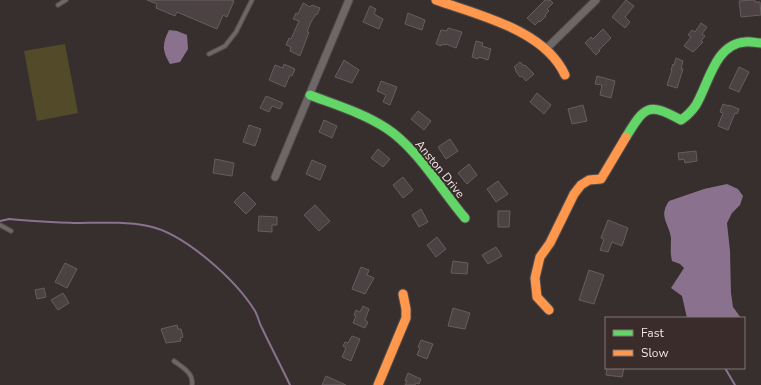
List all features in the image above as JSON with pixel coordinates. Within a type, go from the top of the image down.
[{"type":"street","points":[[275,177],[349,0]]},
{"type":"street","points":[[436,0],[506,25],[527,36],[545,50],[557,62],[565,75]]},
{"type":"street","points":[[545,50],[596,0]]},
{"type":"street","points":[[549,310],[537,296],[535,278],[537,266],[540,257],[550,243],[574,194],[581,185],[589,180],[602,179],[638,117],[645,111],[654,108],[681,120],[690,113],[697,104],[719,56],[729,47],[740,42],[748,41],[761,43]]},
{"type":"street","name":"Anston Drive","points":[[310,95],[363,115],[387,128],[411,149],[450,201],[465,218]]},
{"type":"street","points":[[378,385],[406,318],[406,308],[403,294]]},
{"type":"lane","points":[[58,5],[66,0]]},
{"type":"lane","points":[[209,54],[225,46],[236,32],[252,0]]},
{"type":"lane","points":[[0,225],[11,231]]},
{"type":"lane","points":[[174,361],[188,372],[192,378],[192,385]]},
{"type":"shaded area","points":[[169,30],[187,35],[188,49],[180,62],[170,64],[164,51],[164,43]]},
{"type":"shaded area","points":[[65,44],[78,113],[37,121],[24,51]]},
{"type":"shaded area","points":[[727,184],[738,189],[743,196],[740,205],[732,213],[727,223],[730,251],[731,293],[733,307],[740,317],[687,317],[682,296],[671,288],[684,268],[680,264],[672,261],[671,238],[665,220],[664,211],[669,201],[704,189]]},
{"type":"building","points":[[147,0],[234,1],[227,17],[223,15],[217,29],[177,12],[175,16],[156,8],[157,4]]},
{"type":"building","points":[[545,0],[550,0],[553,3],[547,9],[549,11],[545,15],[546,16],[535,25],[527,18]]},
{"type":"building","points":[[626,0],[634,6],[625,17],[630,22],[625,28],[612,17]]},
{"type":"building","points":[[755,0],[755,2],[760,2],[761,15],[741,17],[739,1]]},
{"type":"building","points":[[303,3],[310,7],[312,5],[320,8],[317,15],[316,14],[311,22],[300,56],[290,51],[291,47],[286,45],[289,38],[291,39],[299,21],[293,19],[296,13],[298,14]]},
{"type":"building","points":[[370,6],[376,9],[374,14],[383,19],[379,29],[363,22]]},
{"type":"building","points":[[408,13],[425,20],[422,30],[405,24]]},
{"type":"building","points":[[701,23],[707,27],[702,34],[705,36],[701,41],[703,42],[693,52],[684,46],[691,37],[688,35],[692,30],[695,32]]},
{"type":"building","points":[[448,28],[462,32],[456,48],[446,44],[442,44],[441,46],[436,44],[441,30],[447,31]]},
{"type":"building","points":[[603,29],[611,38],[596,55],[585,43],[591,37],[593,39]]},
{"type":"building","points":[[476,41],[483,43],[482,46],[491,49],[488,60],[479,57],[478,59],[472,57]]},
{"type":"building","points":[[676,58],[683,61],[681,69],[683,69],[677,88],[667,85]]},
{"type":"building","points":[[344,60],[359,70],[352,83],[335,77]]},
{"type":"building","points":[[520,62],[534,74],[526,81],[522,76],[520,77],[514,67]]},
{"type":"building","points":[[284,64],[295,69],[292,76],[290,75],[285,87],[269,80],[275,65],[283,68]]},
{"type":"building","points":[[739,67],[749,72],[739,92],[729,88]]},
{"type":"building","points":[[597,76],[615,81],[611,98],[600,95],[602,85],[595,84]]},
{"type":"building","points":[[381,81],[397,87],[390,105],[383,102],[386,95],[377,91]]},
{"type":"building","points":[[537,93],[551,105],[544,114],[530,102]]},
{"type":"building","points":[[266,96],[283,103],[280,109],[272,106],[269,112],[260,108]]},
{"type":"building","points":[[723,104],[739,109],[737,114],[735,113],[728,130],[718,126],[723,113],[720,112]]},
{"type":"building","points":[[583,105],[587,121],[572,124],[568,109]]},
{"type":"building","points":[[418,111],[431,121],[424,130],[411,119]]},
{"type":"building","points":[[324,120],[337,126],[332,138],[319,132]]},
{"type":"building","points":[[249,125],[261,129],[255,146],[243,142]]},
{"type":"building","points":[[450,139],[458,151],[446,159],[438,147]]},
{"type":"building","points":[[378,149],[390,159],[383,167],[371,158]]},
{"type":"building","points":[[696,151],[697,161],[685,163],[684,159],[679,160],[678,153]]},
{"type":"building","points":[[215,159],[234,163],[232,176],[213,173]]},
{"type":"building","points":[[312,160],[326,166],[320,180],[306,174]]},
{"type":"building","points":[[469,164],[477,175],[467,184],[458,173]]},
{"type":"building","points":[[403,177],[413,190],[403,198],[393,185]]},
{"type":"building","points":[[498,181],[508,194],[496,202],[487,189]]},
{"type":"building","points":[[244,192],[256,204],[246,214],[234,202]]},
{"type":"building","points":[[315,205],[330,221],[319,231],[304,215]]},
{"type":"building","points":[[421,209],[428,222],[419,227],[412,215]]},
{"type":"building","points":[[498,211],[510,211],[509,227],[498,227]]},
{"type":"building","points":[[259,216],[277,217],[277,225],[272,225],[272,232],[258,231]]},
{"type":"building","points":[[608,220],[628,228],[622,246],[612,242],[608,252],[600,250],[604,239],[601,238]]},
{"type":"building","points":[[437,237],[446,249],[436,257],[427,245]]},
{"type":"building","points":[[496,247],[502,256],[488,264],[482,255]]},
{"type":"building","points":[[453,261],[468,263],[467,274],[451,273]]},
{"type":"building","points":[[65,263],[77,269],[67,288],[55,282]]},
{"type":"building","points":[[361,267],[369,270],[367,275],[374,278],[365,294],[352,289]]},
{"type":"building","points":[[589,270],[604,275],[594,304],[579,300]]},
{"type":"building","points":[[44,288],[46,297],[37,299],[35,290]]},
{"type":"building","points":[[63,293],[69,303],[58,310],[51,300]]},
{"type":"building","points":[[363,306],[369,309],[365,320],[368,322],[365,328],[353,323],[356,316],[354,315],[356,310],[360,312]]},
{"type":"building","points":[[453,308],[470,313],[465,329],[448,326]]},
{"type":"building","points":[[177,325],[178,329],[181,329],[183,337],[180,338],[181,341],[166,343],[161,329]]},
{"type":"building","points":[[352,336],[360,339],[351,361],[342,357],[346,348],[343,346],[345,342],[348,343]]},
{"type":"building","points":[[421,340],[433,344],[427,359],[417,355]]},
{"type":"building","points":[[607,369],[624,369],[622,377],[606,375]]},
{"type":"building","points":[[408,373],[421,379],[419,384],[416,383],[415,385],[405,385]]},
{"type":"building","points":[[326,376],[346,385],[322,385]]},
{"type":"waterway","points":[[0,221],[9,219],[73,223],[129,223],[162,230],[177,238],[193,248],[222,272],[246,299],[256,313],[290,385]]},
{"type":"waterway","points":[[726,369],[735,385]]},
{"type":"traffic: fast","points":[[626,137],[638,119],[648,110],[654,109],[661,111],[681,120],[696,105],[714,66],[727,50],[735,44],[745,42],[761,43]]},
{"type":"traffic: fast","points":[[310,95],[368,118],[397,136],[428,170],[465,218]]},
{"type":"traffic: slow","points":[[436,0],[490,18],[526,35],[542,46],[555,59],[565,75]]},
{"type":"traffic: slow","points":[[549,310],[537,297],[535,278],[540,257],[550,243],[574,194],[581,185],[589,180],[601,179],[626,137]]},
{"type":"traffic: slow","points":[[378,385],[406,318],[403,294]]}]
